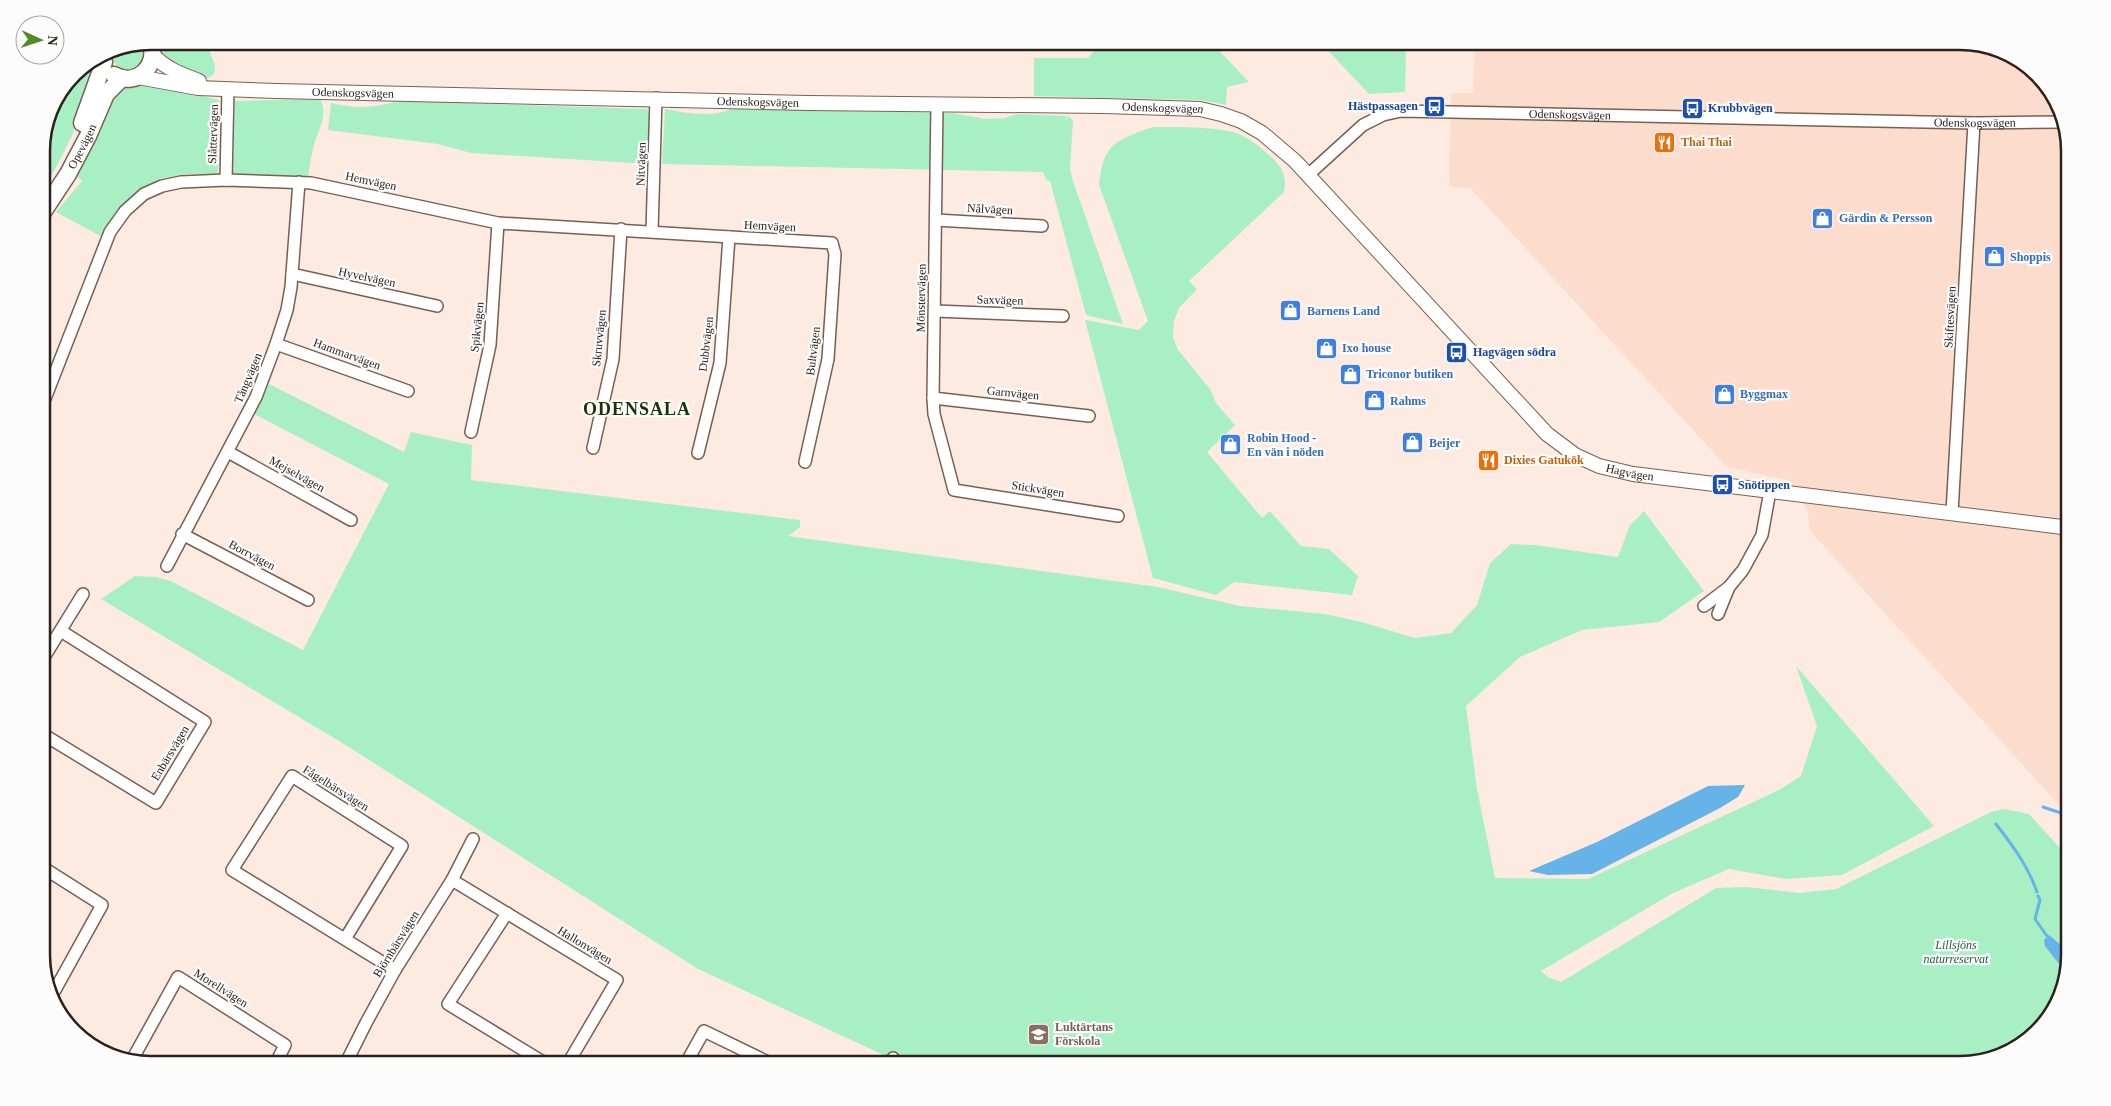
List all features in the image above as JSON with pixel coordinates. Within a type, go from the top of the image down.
[{"type":"main road","name":"Opevägen","points":[[50,202],[68,174],[88,136],[106,94],[149,68],[151,50]]},
{"type":"main road","points":[[105,61],[112,74],[130,78]]},
{"type":"main road","name":"Opevägen","points":[[50,189],[80,129],[103,62]]},
{"type":"street","name":"Odenskogsvägen","points":[[154,50],[165,67],[174,72],[224,89]]},
{"type":"street","name":"Odenskogsvägen","points":[[130,78],[198,88],[224,89],[937,104],[1088,105],[1200,109],[1242,121],[1262,133],[1274,141],[1308,175],[1363,125],[1383,115],[1401,111],[1974,123],[2057,122]]},
{"type":"street","name":"Slåttervägen","points":[[224,89],[226,180]]},
{"type":"street","name":"Nitvägen","points":[[652,231],[656,98]]},
{"type":"street","name":"Mönstervägen","points":[[937,104],[933,398],[934,414],[954,490]]},
{"type":"street","name":"Skiftesvägen","points":[[1952,513],[1974,123]]},
{"type":"street","name":"Hagvägen","points":[[1308,175],[1547,434],[1575,455],[1599,466],[1633,474],[2061,527]]},
{"type":"street","name":"Hemvägen","points":[[50,388],[110,232],[125,211],[144,194],[162,186],[182,182],[226,180],[311,183],[498,223],[832,243]]},
{"type":"street","name":"Tångvägen","points":[[167,566],[182,534],[228,452],[256,397],[276,344],[287,310],[292,274],[299,182]]},
{"type":"street","name":"Nålvägen","points":[[936,220],[1042,226]]},
{"type":"street","name":"Spikvägen","points":[[471,432],[490,345],[498,223]]},
{"type":"street","name":"Skruvvägen","points":[[592,448],[613,359],[621,229]]},
{"type":"street","name":"Dubbvägen","points":[[698,453],[720,363],[729,237]]},
{"type":"street","name":"Bultvägen","points":[[806,462],[828,359],[835,254],[832,243]]},
{"type":"street","name":"Hyvelvägen","points":[[292,274],[437,306]]},
{"type":"street","name":"Saxvägen","points":[[935,311],[1063,316]]},
{"type":"street","name":"Hammarvägen","points":[[276,344],[408,391]]},
{"type":"street","name":"Garnvägen","points":[[933,398],[1089,416]]},
{"type":"street","name":"Mejselvägen","points":[[228,452],[351,520]]},
{"type":"street","name":"Stickvägen","points":[[954,490],[1118,516]]},
{"type":"street","points":[[1718,614],[1729,588],[1743,570],[1762,535],[1770,491]]},
{"type":"street","name":"Borrvägen","points":[[182,534],[308,600]]},
{"type":"street","points":[[1704,606],[1729,588]]},
{"type":"street","points":[[50,649],[83,594]]},
{"type":"street","name":"Enbärsvägen","points":[[50,738],[156,803],[205,722],[61,631]]},
{"type":"street","name":"Fågelbärsvägen","points":[[345,939],[402,846],[292,776],[232,870],[345,939],[396,970]]},
{"type":"street","name":"Björnbärsvägen","points":[[350,1056],[396,970],[452,880],[473,839]]},
{"type":"street","points":[[50,872],[102,906],[55,989]]},
{"type":"street","name":"Hallonvägen","points":[[452,880],[617,980],[572,1056]]},
{"type":"street","points":[[506,912],[448,1004],[533,1056]]},
{"type":"street","name":"Morellvägen","points":[[135,1055],[178,977],[285,1045],[280,1056]]},
{"type":"street","points":[[690,1056],[704,1031],[755,1056]]},
{"type":"shaded area","points":[[1475,50],[1967,50],[1993,55],[2005,60],[2027,75],[2036,84],[2051,106],[2056,118],[2061,144],[2061,807],[1810,531],[1807,510],[1787,480],[1727,467],[1470,188],[1449,187],[1451,93],[1473,93]]},
{"type":"green space","points":[[160,50],[209,50],[215,66],[214,74],[208,78],[188,73],[169,64]]},
{"type":"green space","points":[[1095,50],[1219,50],[1249,82],[1227,87],[1226,105],[1200,100],[1034,96],[1034,58],[1088,58]]},
{"type":"green space","points":[[1327,50],[1406,50],[1405,92],[1369,94]]},
{"type":"green space","points":[[145,51],[142,64],[132,70],[125,70],[113,61],[113,58],[118,55]]},
{"type":"green space","points":[[94,67],[82,110],[50,178],[50,144],[53,125],[60,106],[75,84]]},
{"type":"green space","points":[[125,85],[162,86],[219,100],[218,174],[186,174],[163,178],[139,191],[120,208],[104,238],[56,212],[82,181],[73,172],[110,99]]},
{"type":"green space","points":[[320,99],[323,117],[313,149],[308,176],[233,176],[235,101]]},
{"type":"green space","points":[[399,101],[647,109],[650,115],[649,164],[471,153],[438,144],[328,130],[331,103],[365,107]]},
{"type":"green space","points":[[665,109],[707,114],[732,109],[953,113],[985,119],[1004,118],[1018,114],[1066,116],[1067,125],[1067,115],[1073,120],[1070,169],[1073,181],[1123,324],[1086,315],[1050,181],[1046,180],[1043,172],[662,164]]},
{"type":"green space","points":[[1153,127],[1198,128],[1233,132],[1259,146],[1274,159],[1282,171],[1285,180],[1284,192],[1189,281],[1197,289],[1179,308],[1174,321],[1173,337],[1178,350],[1210,389],[1216,403],[1235,425],[1207,452],[1262,518],[1270,511],[1301,546],[1329,549],[1358,576],[1352,595],[1234,582],[1216,595],[1153,578],[1085,320],[1139,330],[1148,321],[1099,185],[1104,160],[1113,146],[1120,140]]},
{"type":"green space","name":"Lillsjöns naturreservat","points":[[269,384],[404,452],[411,432],[472,445],[471,480],[800,520],[800,527],[788,536],[1158,587],[1240,606],[1325,614],[1362,622],[1415,638],[1451,633],[1477,605],[1490,563],[1511,544],[1535,545],[1618,557],[1630,525],[1644,511],[1704,591],[1659,622],[1582,630],[1520,657],[1466,706],[1477,789],[1495,878],[1588,879],[1779,790],[1801,776],[1817,726],[1796,666],[1934,826],[1842,875],[1786,879],[1729,869],[1673,893],[1541,971],[1548,977],[1561,982],[1716,888],[1747,887],[1799,893],[1836,889],[1991,812],[2005,809],[2029,814],[2061,849],[2061,955],[2056,988],[2051,1000],[2036,1022],[2011,1043],[1986,1053],[1960,1056],[886,1056],[698,969],[344,744],[101,599],[135,576],[155,577],[171,581],[303,650],[389,484],[254,414]]},
{"type":"water","points":[[1745,785],[1738,797],[1720,808],[1592,874],[1548,875],[1529,871],[1597,842],[1708,786]]},
{"type":"water","points":[[2049,935],[2061,945],[2060,966],[2045,946],[2044,940]]},
{"type":"waterway","points":[[2043,807],[2061,813]]},
{"type":"waterway","points":[[1996,824],[2025,865],[2037,892]]},
{"type":"waterway","points":[[2038,896],[2040,900],[2035,919],[2047,936]]},
{"type":"place","name":"Hästpassagen","points":[[1434,106]]},
{"type":"place","name":"Krubbvägen","points":[[1692,108]]},
{"type":"place","name":"Thai Thai","points":[[1665,142]]},
{"type":"place","name":"Gärdin & Persson","points":[[1823,218]]},
{"type":"place","name":"Shoppis","points":[[1994,257]]},
{"type":"place","name":"Barnens Land","points":[[1291,311]]},
{"type":"place","name":"Ixo house","points":[[1326,348]]},
{"type":"place","name":"Hagvägen södra","points":[[1457,352]]},
{"type":"place","name":"Triconor butiken","points":[[1350,374]]},
{"type":"place","name":"Byggmax","points":[[1724,394]]},
{"type":"place","name":"Rahms","points":[[1374,401]]},
{"type":"place","name":"Beijer","points":[[1413,443]]},
{"type":"place","name":"Robin Hood - En vän i nöden","points":[[1231,445]]},
{"type":"place","name":"Dixies Gatukök","points":[[1488,460]]},
{"type":"place","name":"Snötippen","points":[[1722,485]]},
{"type":"place","name":"Luktärtans Förskola","points":[[1039,1034]]},
{"type":"district","name":"ODENSALA","points":[[637,409]]}]
